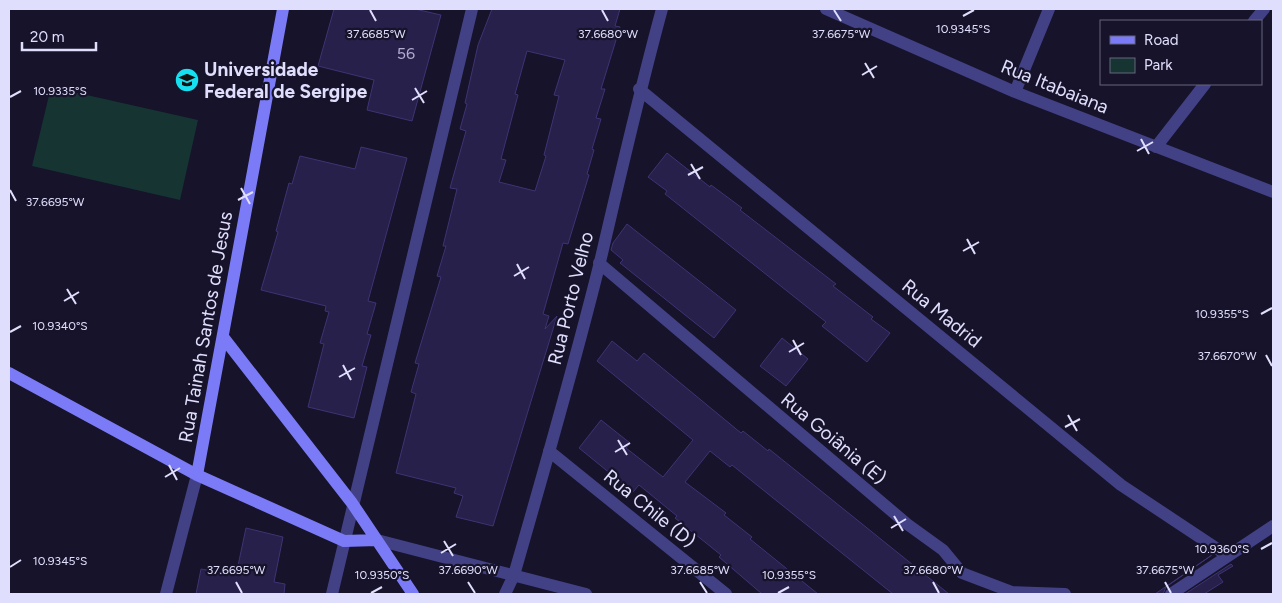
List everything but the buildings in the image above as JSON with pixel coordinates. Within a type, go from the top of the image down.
[{"type":"street","name":"Rua Tainah Santos de Jesus","points":[[197,475],[283,9]]},
{"type":"street","points":[[332,594],[472,9]]},
{"type":"street","name":"Rua Porto Velho","points":[[505,594],[514,575],[549,451],[599,263],[640,89],[662,9]]},
{"type":"street","name":"Rua Itabaiana","points":[[826,9],[1015,92],[1273,192]]},
{"type":"street","points":[[1015,92],[1049,9]]},
{"type":"street","points":[[1255,20],[1264,9]]},
{"type":"street","points":[[1156,147],[1204,85]]},
{"type":"street","name":"Rua Madrid","points":[[640,89],[1121,485],[1228,556]]},
{"type":"street","name":"Rua Goiânia (E)","points":[[599,263],[907,524],[943,550],[962,573],[1012,592],[1065,594]]},
{"type":"street","points":[[222,337],[352,504],[413,594]]},
{"type":"street","points":[[9,373],[197,475],[344,541],[377,540],[586,594]]},
{"type":"street","name":"Rua Chile (D)","points":[[549,451],[726,594]]},
{"type":"street","points":[[166,594],[197,475]]},
{"type":"street","points":[[1171,594],[1273,526]]},
{"type":"green space","points":[[51,87],[198,120],[180,200],[32,166]]},
{"type":"place","name":"Universidade Federal de Sergipe","points":[[187,80]]}]
